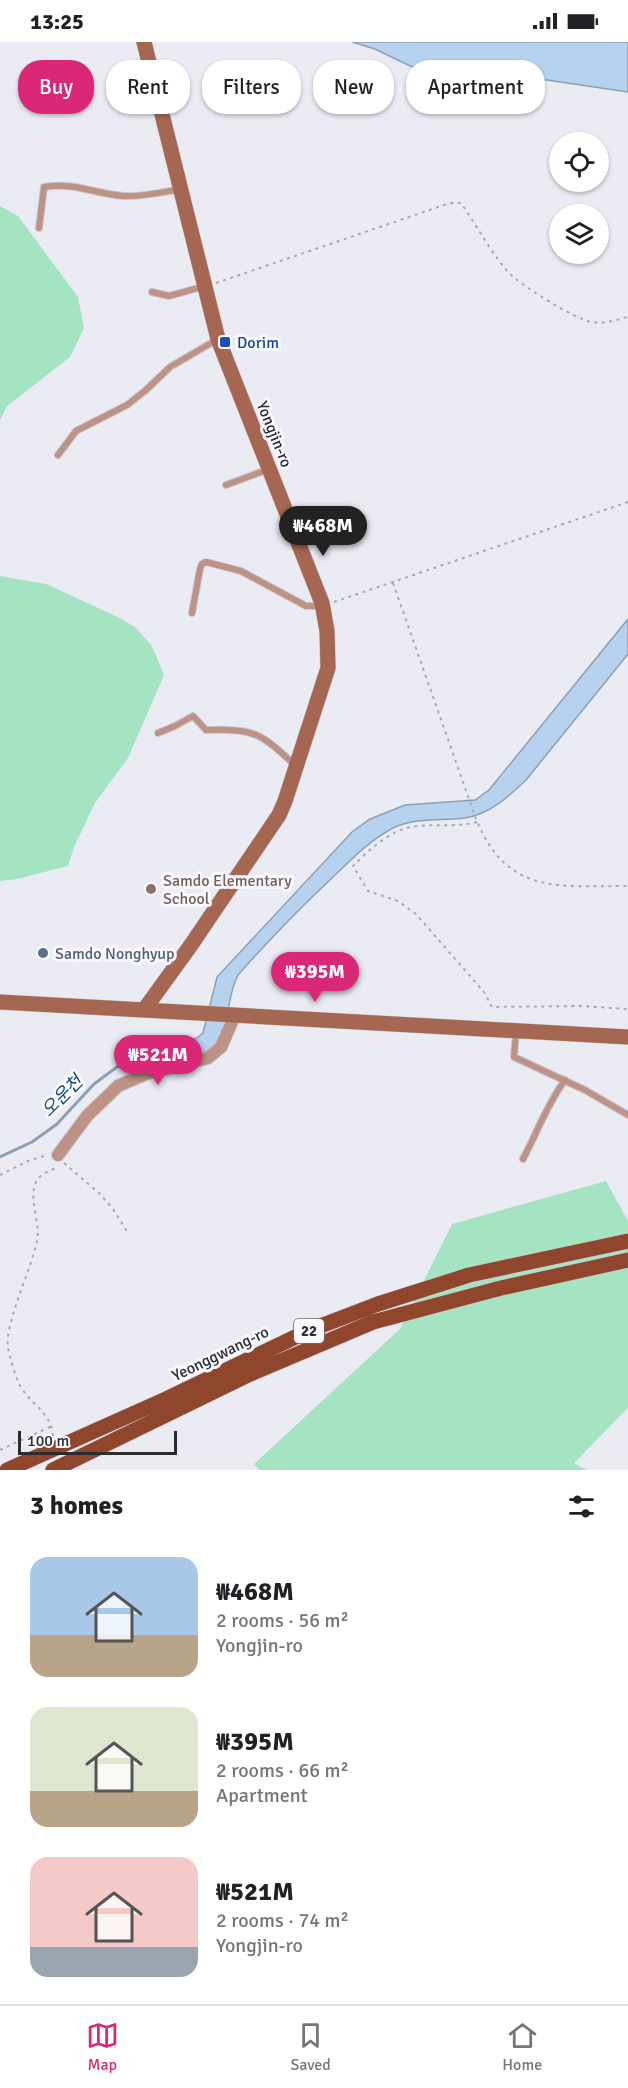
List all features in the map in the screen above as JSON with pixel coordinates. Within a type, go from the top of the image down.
[{"type":"main road","name":"Yongjin-ro","points":[[144,42],[219,339],[323,606],[327,631],[328,668],[285,801],[265,838],[144,1010]]},
{"type":"main road","points":[[0,1002],[628,1037]]},
{"type":"main road","name":"Yeonggwang-ro","points":[[7,1470],[166,1399],[310,1330],[378,1304],[469,1275],[628,1242]]},
{"type":"main road","name":"Yeonggwang-ro","points":[[53,1470],[248,1375],[373,1322],[501,1288],[628,1260]]},
{"type":"street","points":[[61,1160],[87,1116],[118,1086],[148,1073],[208,1058],[221,1047],[235,1015]]},
{"type":"lane","points":[[39,228],[44,187],[78,186],[126,196],[182,189]]},
{"type":"lane","points":[[152,292],[169,296],[205,286]]},
{"type":"lane","points":[[58,455],[76,431],[127,405],[170,368],[219,339]]},
{"type":"lane","points":[[226,485],[269,468]]},
{"type":"lane","points":[[192,613],[200,569],[206,562],[241,571],[306,606],[323,606]]},
{"type":"lane","points":[[158,733],[193,716],[206,730],[238,729],[263,737],[297,766]]},
{"type":"lane","points":[[516,1030],[514,1057],[565,1080],[628,1115]]},
{"type":"lane","points":[[523,1159],[549,1106],[565,1080]]},
{"type":"path","points":[[205,286],[450,203],[461,203],[487,244],[518,281],[567,312],[589,322],[609,322],[628,317]]},
{"type":"path","points":[[323,606],[628,502]]},
{"type":"path","points":[[393,583],[476,820],[497,858],[526,879],[570,886],[628,886]]},
{"type":"path","points":[[476,820],[451,826],[402,829],[384,840],[353,866],[368,891],[398,901],[416,914],[484,992],[492,1007],[581,1006],[628,1009]]},
{"type":"path","points":[[0,1175],[47,1154],[61,1160],[100,1194],[113,1209],[128,1233]]},
{"type":"path","points":[[53,1439],[52,1426],[44,1411],[21,1387],[8,1346],[10,1329],[38,1240],[34,1191],[36,1182],[41,1175],[61,1160]]},
{"type":"path","points":[[0,1450],[52,1426]]},
{"type":"green space","points":[[0,206],[18,216],[78,297],[84,328],[70,357],[7,406],[0,420]]},
{"type":"green space","points":[[0,576],[46,584],[135,627],[152,646],[164,675],[128,758],[95,803],[74,847],[68,866],[0,881]]},
{"type":"green space","points":[[606,1181],[628,1221],[628,1408],[574,1463],[587,1470],[259,1470],[254,1464],[400,1329],[452,1224]]},
{"type":"water","points":[[352,42],[628,42],[628,92],[545,80],[545,60],[406,60],[406,64],[375,49]]},
{"type":"water","points":[[628,619],[628,654],[526,780],[483,813],[465,818],[420,821],[402,825],[393,828],[369,844],[296,913],[238,975],[232,990],[224,1029],[212,1047],[194,1057],[159,1066],[158,1049],[188,1042],[203,1033],[217,977],[352,832],[370,819],[405,805],[475,800],[489,790]]},
{"type":"waterway","name":"오운천","points":[[0,1157],[32,1142],[57,1124],[94,1084],[117,1067],[162,1054]]},
{"type":"place","name":"Dorim","points":[[225,342]]},
{"type":"place","name":"Samdo Elementary School","points":[[151,889]]},
{"type":"place","name":"Samdo Nonghyup","points":[[43,953]]}]
